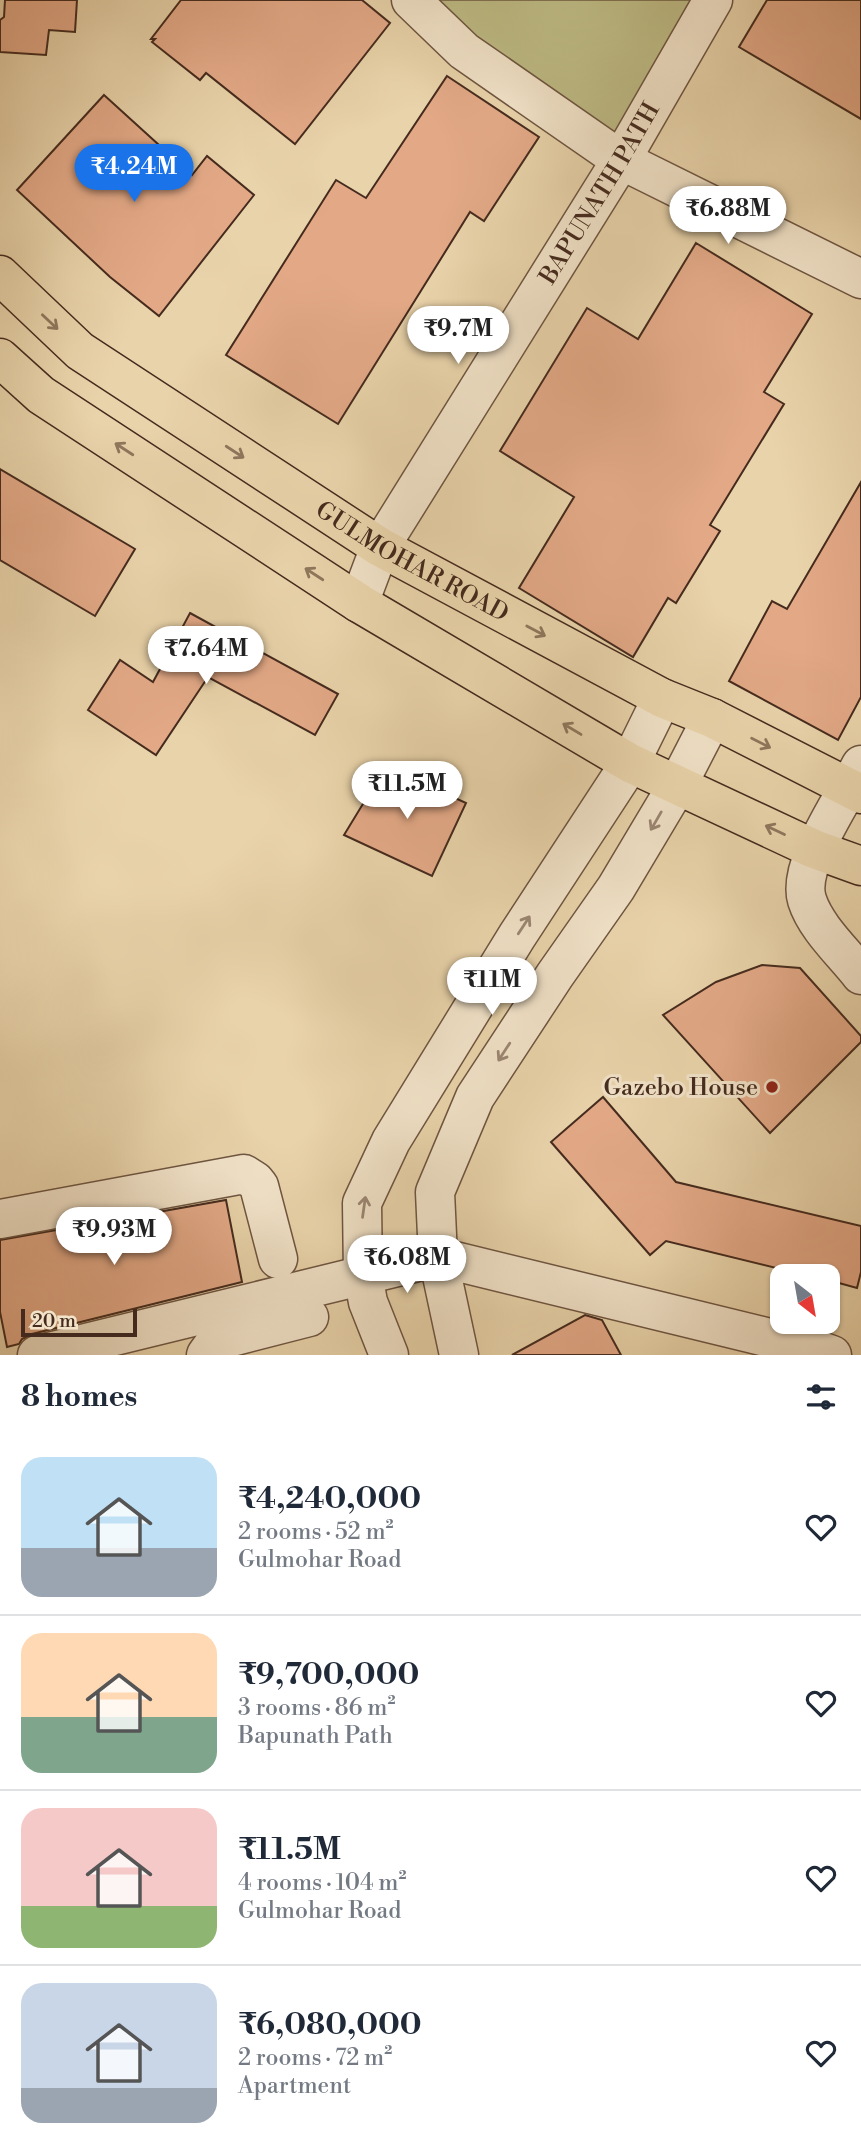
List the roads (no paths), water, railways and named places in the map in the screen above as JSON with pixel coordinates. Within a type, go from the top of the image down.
[{"type":"main road","name":"GULMOHAR ROAD","points":[[0,275],[80,351],[380,547],[662,698],[857,782]]},
{"type":"main road","points":[[0,358],[41,395],[359,603],[630,763],[814,849],[861,866]]},
{"type":"street","points":[[411,0],[464,51],[621,160],[861,279]]},
{"type":"street","name":"BAPUNATH PATH","points":[[359,603],[380,547],[621,160],[713,0]]},
{"type":"street","points":[[361,1355],[359,1295],[362,1203],[391,1141],[517,936],[630,763],[662,698]]},
{"type":"street","points":[[459,1355],[438,1257],[435,1192],[475,1097],[616,888],[678,784],[712,718]]},
{"type":"street","points":[[857,782],[814,849],[805,887],[807,900],[818,922],[861,975]]},
{"type":"street","points":[[0,1219],[244,1174],[259,1186],[278,1259]]},
{"type":"street","points":[[206,1355],[216,1341],[359,1295],[438,1257],[820,1353]]},
{"type":"street","points":[[37,1355],[329,1285],[359,1295],[389,1355]]},
{"type":"place","name":"Gazebo House","points":[[772,1087]]}]
